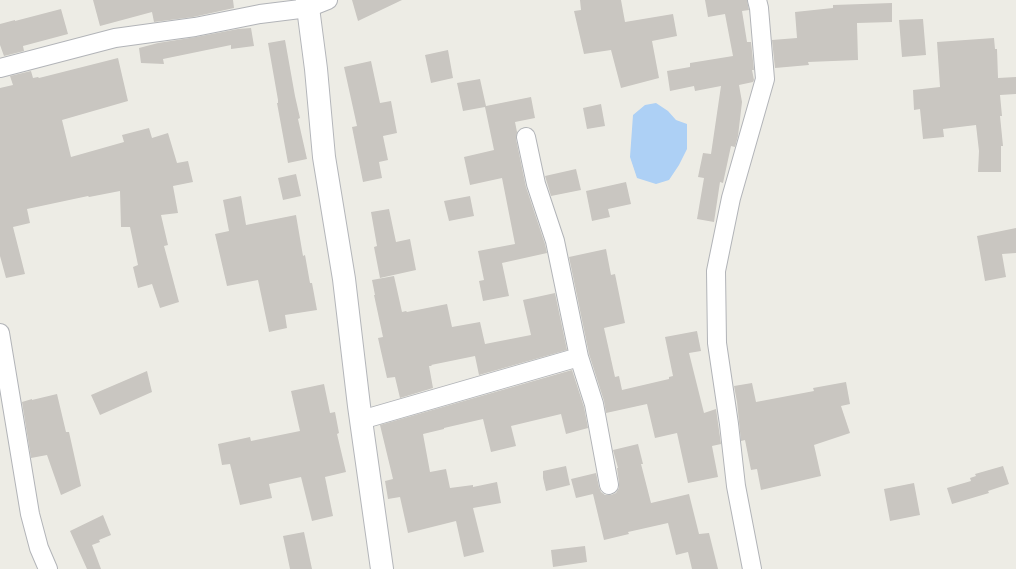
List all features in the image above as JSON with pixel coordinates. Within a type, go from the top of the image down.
[{"type":"street","points":[[0,68],[115,38],[195,27],[328,0]]},
{"type":"street","points":[[752,569],[736,486],[717,342],[716,271],[730,198],[766,79],[757,0]]},
{"type":"street","points":[[308,4],[324,157],[344,279],[361,420],[382,569]]},
{"type":"street","points":[[526,137],[536,184],[555,241],[579,357],[594,404],[609,484]]},
{"type":"street","points":[[0,333],[30,514],[39,548],[48,569]]},
{"type":"street","points":[[361,420],[579,357]]},
{"type":"water","points":[[656,103],[668,111],[676,120],[687,124],[687,149],[669,180],[656,184],[637,178],[630,157],[633,115],[645,105]]},
{"type":"building","points":[[93,0],[233,0],[234,8],[193,17],[154,22],[152,12],[100,26]]},
{"type":"building","points":[[352,0],[402,0],[358,21]]},
{"type":"building","points":[[580,0],[621,0],[625,22],[673,14],[677,36],[652,41],[659,78],[621,88],[611,50],[584,54],[574,11],[581,10]]},
{"type":"building","points":[[705,0],[747,0],[749,10],[742,11],[747,42],[751,42],[754,70],[752,70],[753,82],[739,85],[742,102],[738,136],[735,147],[731,146],[723,183],[720,182],[714,222],[697,219],[704,178],[698,177],[703,153],[711,154],[721,86],[695,91],[694,86],[670,91],[667,71],[690,67],[690,63],[733,56],[725,14],[708,17]]},
{"type":"building","points":[[892,3],[892,22],[857,23],[858,60],[808,62],[809,65],[775,68],[772,40],[797,38],[795,12],[833,8],[833,5]]},
{"type":"building","points":[[61,9],[68,34],[23,46],[24,51],[4,56],[0,45],[0,24]]},
{"type":"building","points":[[923,19],[926,55],[902,57],[899,20]]},
{"type":"building","points":[[251,28],[254,46],[231,49],[231,45],[163,59],[164,64],[141,63],[139,48],[158,43]]},
{"type":"building","points":[[994,38],[995,49],[997,49],[998,78],[1016,77],[1016,94],[1000,95],[1002,116],[1000,116],[1003,146],[1001,146],[1001,172],[978,172],[979,151],[976,125],[943,129],[944,137],[923,139],[920,109],[914,110],[913,90],[940,87],[937,42]]},
{"type":"building","points":[[285,40],[300,118],[298,119],[307,159],[288,163],[268,43]]},
{"type":"building","points":[[448,50],[453,78],[431,83],[425,55]]},
{"type":"building","points":[[118,58],[128,101],[62,120],[71,157],[124,142],[122,135],[149,128],[152,138],[168,133],[177,163],[188,161],[193,182],[173,186],[178,213],[161,215],[168,245],[164,246],[179,302],[160,308],[152,284],[138,288],[133,267],[138,265],[130,227],[121,227],[120,191],[27,209],[30,223],[13,227],[25,274],[6,278],[0,256],[0,88],[13,85],[10,76],[31,71],[33,78],[39,78]]},
{"type":"building","points":[[371,61],[380,103],[391,101],[397,133],[383,136],[388,160],[379,162],[382,178],[363,182],[352,127],[357,126],[344,67]]},
{"type":"building","points":[[480,79],[486,106],[531,97],[535,118],[515,122],[517,132],[516,139],[526,187],[547,253],[502,263],[509,296],[483,301],[479,281],[484,280],[478,251],[515,244],[502,178],[470,185],[464,157],[494,150],[485,107],[463,111],[457,83]]},
{"type":"building","points":[[601,104],[605,126],[587,129],[583,108]]},
{"type":"building","points":[[576,169],[581,190],[551,196],[545,176]]},
{"type":"building","points":[[296,174],[301,196],[283,200],[278,178]]},
{"type":"building","points":[[626,182],[631,204],[608,209],[610,217],[592,221],[586,191]]},
{"type":"building","points":[[241,196],[246,225],[296,215],[303,256],[305,255],[317,310],[285,315],[287,328],[269,332],[258,280],[227,286],[215,234],[229,231],[223,200]]},
{"type":"building","points":[[470,196],[474,216],[449,221],[444,201]]},
{"type":"building","points":[[389,209],[396,242],[410,239],[416,270],[380,278],[374,247],[377,246],[371,212]]},
{"type":"building","points":[[1016,228],[1016,253],[1002,254],[1006,277],[985,281],[977,236]]},
{"type":"building","points":[[606,249],[611,275],[615,274],[625,323],[604,328],[615,377],[619,376],[622,390],[669,379],[669,377],[673,376],[665,337],[697,331],[701,351],[689,353],[704,413],[716,409],[721,444],[712,446],[718,477],[688,483],[677,433],[655,438],[647,404],[606,413],[604,401],[589,354],[569,257]]},
{"type":"building","points":[[394,276],[402,312],[447,304],[452,327],[480,322],[485,344],[531,335],[523,300],[555,293],[567,350],[479,375],[475,356],[431,365],[432,366],[429,366],[433,388],[400,398],[395,377],[387,378],[378,338],[383,337],[372,280]]},
{"type":"building","points":[[572,370],[584,407],[588,428],[566,434],[561,414],[511,426],[516,446],[491,452],[483,419],[423,434],[430,472],[446,469],[450,488],[473,485],[473,487],[497,482],[501,503],[473,508],[484,552],[464,557],[456,521],[408,533],[400,497],[388,499],[385,481],[393,479],[380,425]]},
{"type":"building","points":[[147,371],[152,392],[100,415],[91,395]]},
{"type":"building","points":[[846,382],[850,404],[841,406],[850,433],[814,445],[821,476],[761,490],[757,469],[751,470],[745,440],[741,441],[734,386],[752,383],[756,402],[814,391],[813,388]]},
{"type":"building","points":[[324,384],[330,413],[335,412],[339,433],[337,434],[346,472],[325,477],[333,516],[312,521],[301,477],[269,484],[272,498],[240,505],[230,464],[222,465],[218,444],[250,437],[251,441],[300,431],[291,391]]},
{"type":"building","points":[[57,394],[66,432],[69,432],[81,486],[61,495],[47,455],[31,458],[22,402]]},
{"type":"building","points":[[638,444],[643,464],[641,464],[651,503],[689,494],[699,534],[709,533],[718,569],[692,569],[688,552],[676,555],[668,523],[628,532],[629,534],[604,540],[593,494],[576,498],[571,479],[596,473],[601,492],[605,495],[616,493],[619,488],[618,468],[613,450]]},
{"type":"building","points":[[566,466],[570,485],[546,491],[543,471]]},
{"type":"building","points":[[1003,466],[1009,484],[988,491],[989,493],[952,504],[947,488],[971,481],[970,478],[976,476],[975,474]]},
{"type":"building","points":[[914,483],[920,515],[890,521],[884,489]]},
{"type":"building","points":[[103,515],[111,535],[92,545],[101,569],[87,569],[70,531]]},
{"type":"building","points":[[304,532],[312,569],[290,569],[283,536]]},
{"type":"building","points":[[585,546],[587,562],[553,567],[551,550]]}]
